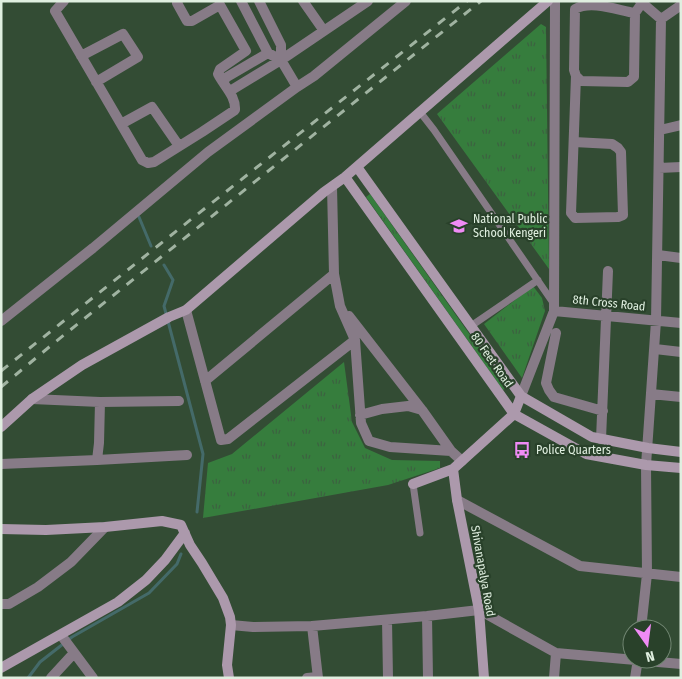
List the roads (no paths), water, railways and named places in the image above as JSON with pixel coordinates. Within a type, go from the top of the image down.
[{"type":"street","points":[[64,1],[55,11],[142,160],[148,163],[154,162],[202,132],[235,110],[236,106],[230,91],[218,74],[220,69],[246,51],[220,3],[192,21],[186,21],[177,3],[178,1]]},
{"type":"street","points":[[241,1],[268,53],[281,60]]},
{"type":"street","points":[[259,1],[281,44],[281,60],[296,87]]},
{"type":"street","points":[[303,1],[324,31]]},
{"type":"street","points":[[1,321],[101,242],[208,152],[296,87],[314,76],[406,1]]},
{"type":"street","points":[[1,427],[32,400],[82,364],[165,318],[186,310],[345,177],[548,1]]},
{"type":"street","points":[[554,307],[555,1]]},
{"type":"street","points":[[230,91],[281,60],[365,2]]},
{"type":"street","points":[[576,76],[581,81],[628,82],[634,78],[635,13],[641,2],[662,19]]},
{"type":"street","points":[[574,142],[612,144],[621,152],[623,214],[618,217],[575,218],[571,213],[576,76],[574,70],[575,9],[590,4],[635,13]]},
{"type":"street","points":[[662,19],[681,5]]},
{"type":"street","points":[[642,619],[647,574],[646,465],[656,321],[662,19]]},
{"type":"street","points":[[81,56],[123,34],[138,57],[96,82]]},
{"type":"street","points":[[222,81],[268,53]]},
{"type":"street","points":[[121,124],[152,107],[180,146]]},
{"type":"street","points":[[660,130],[681,125]]},
{"type":"street","name":"80 Feet Road","points":[[356,167],[521,396],[592,437],[648,448],[681,452]]},
{"type":"street","points":[[659,168],[681,167]]},
{"type":"street","name":"80 Feet Road","points":[[345,177],[514,414],[586,454],[646,465],[681,468]]},
{"type":"street","points":[[332,187],[334,274],[340,306],[355,340],[361,423],[369,441],[390,446],[451,451]]},
{"type":"street","points":[[658,255],[681,258]]},
{"type":"street","points":[[601,439],[608,271]]},
{"type":"street","points":[[205,381],[334,274]]},
{"type":"street","points":[[340,306],[422,410],[451,451],[462,460]]},
{"type":"street","name":"8th Cross Road","points":[[514,414],[554,307],[606,316],[681,323]]},
{"type":"street","points":[[186,310],[221,440],[228,439],[355,340]]},
{"type":"street","points":[[556,333],[546,383],[549,390],[554,397],[603,411]]},
{"type":"street","points":[[655,349],[681,352]]},
{"type":"street","points":[[652,394],[681,397]]},
{"type":"street","points":[[32,400],[100,402],[179,401]]},
{"type":"street","points":[[97,460],[100,402]]},
{"type":"street","points":[[360,415],[382,409],[408,406],[422,410]]},
{"type":"street","points":[[413,484],[453,469],[514,414]]},
{"type":"street","points":[[1,464],[187,456]]},
{"type":"street","name":"Shivanapalya Road","points":[[453,469],[457,500],[479,610],[484,678]]},
{"type":"street","points":[[457,500],[580,566],[681,577]]},
{"type":"street","points":[[1,529],[46,530],[105,527],[162,521],[181,525],[190,545],[223,598],[230,617],[229,678]]},
{"type":"street","points":[[1,604],[10,604],[38,587],[71,562],[105,527]]},
{"type":"street","points":[[1,668],[63,638],[118,602],[146,580],[165,560],[185,533]]},
{"type":"street","points":[[231,625],[253,627],[312,626],[479,610],[556,653],[622,659]]},
{"type":"street","points":[[426,616],[428,678]]},
{"type":"street","points":[[387,620],[388,678]]},
{"type":"street","points":[[312,626],[314,677]]},
{"type":"street","points":[[63,638],[86,678]]},
{"type":"street","points":[[554,678],[556,653]]},
{"type":"street","points":[[51,678],[73,655]]},
{"type":"street","points":[[73,655],[93,678]]},
{"type":"lane","points":[[420,112],[538,280],[554,307]]},
{"type":"lane","points":[[471,326],[538,280]]},
{"type":"lane","points":[[413,484],[420,534]]},
{"type":"waterway","points":[[139,217],[151,246]]},
{"type":"waterway","points":[[164,265],[173,280],[164,306],[203,454],[197,512]]},
{"type":"waterway","points":[[28,678],[40,662],[72,637],[149,593],[177,564],[181,554]]},
{"type":"railway","points":[[1,371],[467,1]]},
{"type":"railway","points":[[1,387],[481,1]]},
{"type":"place","name":"National Public School Kengeri","points":[[459,226]]},
{"type":"place","name":"Police Quarters","points":[[522,450]]}]
